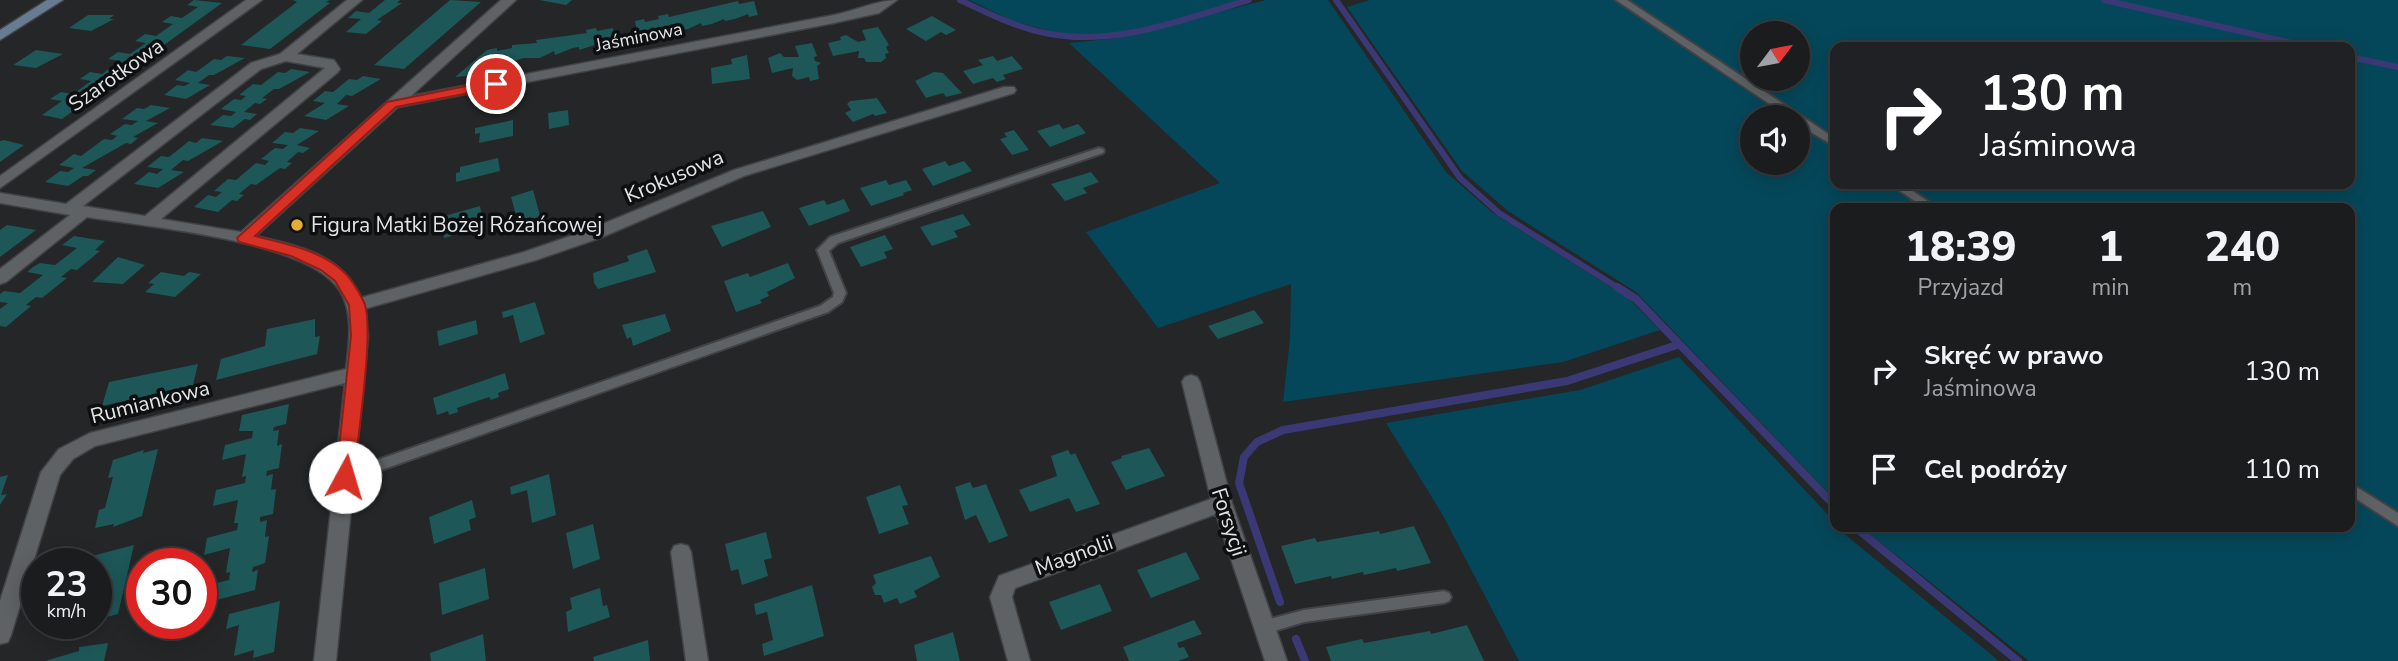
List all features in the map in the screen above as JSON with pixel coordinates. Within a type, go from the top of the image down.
[{"type":"street","points":[[0,36],[56,0]]},
{"type":"street","name":"Szarotkowa","points":[[0,183],[255,0]]},
{"type":"street","points":[[0,278],[77,211],[256,66],[285,57],[355,0]]},
{"type":"street","points":[[244,238],[509,0]]},
{"type":"street","name":"Jaśminowa","points":[[392,104],[860,14],[874,10],[890,0]]},
{"type":"street","points":[[148,222],[333,69],[329,63],[285,57]]},
{"type":"street","name":"Krokusowa","points":[[357,305],[530,256],[594,234],[739,173],[1009,90]]},
{"type":"street","points":[[0,198],[244,238],[296,252],[340,277],[357,305],[355,374],[325,661]]},
{"type":"street","name":"Rumiankowa","points":[[0,635],[51,472],[66,454],[107,435],[355,374]]},
{"type":"street","name":"Forsycji","points":[[1191,382],[1222,503],[1276,661]]},
{"type":"street","name":"Magnolii","points":[[1019,661],[1001,597],[1006,582],[1222,503]]},
{"type":"street","points":[[681,552],[697,661]]},
{"type":"lane","points":[[1621,0],[1777,105]]},
{"type":"lane","points":[[1810,127],[1830,140]]},
{"type":"lane","points":[[345,477],[824,309],[838,299],[840,293],[823,250],[834,240],[1099,151]]},
{"type":"lane","points":[[1903,189],[1924,203]]},
{"type":"lane","points":[[2355,491],[2398,520]]},
{"type":"lane","points":[[1264,626],[1304,616],[1444,597]]},
{"type":"shaded area","points":[[969,0],[1248,0],[1119,38],[1266,0],[1328,0],[1446,172],[1493,213],[1627,297],[1660,330],[1563,362],[1283,402],[1290,339],[1291,284],[1158,328],[1086,232],[1220,183],[1069,43],[1118,38],[1061,34],[1013,21]]},
{"type":"shaded area","points":[[1370,0],[2398,0],[2398,661],[2029,661],[1867,532],[2355,532],[2355,203],[1830,203],[1830,495],[1636,292],[1508,211],[1462,171],[1347,7]]},
{"type":"shaded area","points":[[1679,357],[1830,517],[1830,532],[1842,532],[1999,661],[1519,661],[1441,512],[1386,423],[1580,390]]},
{"type":"building","points":[[194,0],[222,3],[62,119],[42,115],[62,101],[50,99],[61,92],[73,94],[91,81],[80,79],[90,72],[102,74],[119,61],[108,59],[118,52],[130,54],[146,43],[135,41],[145,34],[156,36],[173,24],[162,22],[171,16],[182,18],[198,7],[187,5]]},
{"type":"building","points":[[293,0],[330,0],[326,2],[330,3],[270,49],[241,45],[297,2]]},
{"type":"building","points":[[385,0],[400,0],[397,3],[402,3],[377,20],[382,21],[366,34],[346,32],[361,19],[348,18],[356,11],[369,13]]},
{"type":"building","points":[[450,0],[481,2],[404,69],[374,65]]},
{"type":"building","points":[[539,0],[572,0],[566,5]]},
{"type":"building","points":[[738,1],[739,4],[754,1],[758,15],[749,17],[748,14],[712,24],[702,26],[701,23],[688,29],[677,31],[677,28],[671,29],[671,32],[638,37],[635,21],[644,19],[645,22],[659,19],[658,16],[668,14],[669,17]]},
{"type":"building","points":[[88,15],[114,15],[109,19],[114,19],[91,31],[69,28]]},
{"type":"building","points":[[932,16],[956,30],[946,35],[941,32],[926,41],[906,29]]},
{"type":"building","points":[[878,27],[889,45],[886,47],[889,53],[885,54],[886,58],[881,62],[866,62],[864,58],[858,58],[859,51],[833,56],[828,43],[841,40],[840,37],[846,35],[858,42],[866,40],[862,30]]},
{"type":"building","points":[[596,28],[597,31],[613,28],[615,43],[604,45],[604,42],[579,50],[579,47],[573,48],[555,55],[554,51],[540,58],[523,58],[504,65],[504,62],[488,66],[488,74],[455,77],[487,50],[497,48],[497,51],[512,48],[512,45],[537,43],[536,40],[587,33],[586,30]]},
{"type":"building","points":[[812,43],[817,56],[814,57],[815,61],[821,63],[817,66],[819,79],[810,81],[809,77],[797,80],[792,76],[793,68],[772,73],[768,58],[780,53],[784,57],[799,57],[795,46]]},
{"type":"building","points":[[36,50],[63,54],[36,68],[13,65]]},
{"type":"building","points":[[747,55],[750,79],[712,84],[711,68],[732,64],[731,59]]},
{"type":"building","points":[[227,56],[245,58],[214,75],[209,75],[198,83],[210,85],[186,99],[164,95],[177,85],[190,83],[175,80],[188,70],[196,72],[214,59],[221,60]]},
{"type":"building","points":[[993,56],[997,61],[1012,56],[1023,69],[1003,75],[1006,79],[997,82],[993,78],[973,84],[963,71],[983,65],[978,60]]},
{"type":"building","points":[[291,69],[310,72],[279,89],[274,89],[262,98],[267,99],[260,104],[255,103],[244,112],[257,114],[250,120],[245,119],[233,128],[210,125],[223,115],[231,116],[236,112],[221,109],[234,99],[241,100],[246,96],[239,95],[253,84],[261,85],[278,72],[285,73]]},
{"type":"building","points":[[934,72],[943,73],[962,93],[946,97],[943,93],[926,98],[915,81]]},
{"type":"building","points":[[363,76],[381,79],[352,96],[346,95],[337,104],[349,106],[326,120],[304,116],[325,103],[313,101],[325,91],[333,92],[349,79],[357,80]]},
{"type":"building","points":[[877,98],[887,113],[875,116],[873,114],[853,122],[845,113],[851,110],[847,104],[850,101]]},
{"type":"building","points":[[151,105],[170,108],[146,121],[158,123],[133,137],[138,138],[131,144],[126,143],[82,168],[96,170],[88,176],[83,176],[68,186],[45,182],[60,171],[68,172],[74,168],[59,165],[74,154],[81,156],[104,139],[112,140],[117,136],[110,134],[125,124],[132,125],[138,121],[122,119],[137,108],[144,109]]},
{"type":"building","points":[[568,110],[569,125],[549,129],[548,113]]},
{"type":"building","points":[[513,120],[513,136],[479,143],[480,133],[475,134],[475,128]]},
{"type":"building","points":[[1059,124],[1063,129],[1078,124],[1086,133],[1050,147],[1037,131]]},
{"type":"building","points":[[300,128],[319,131],[297,145],[310,148],[303,153],[298,152],[287,162],[292,163],[285,169],[280,168],[256,185],[251,184],[239,194],[244,195],[237,201],[232,200],[218,212],[194,207],[208,195],[216,197],[222,192],[214,191],[228,179],[236,180],[256,163],[265,165],[269,161],[261,159],[275,148],[283,149],[288,145],[272,143],[285,132],[293,133]]},
{"type":"building","points":[[1014,130],[1029,150],[1012,155],[1000,139],[1007,137],[1004,133]]},
{"type":"building","points":[[202,138],[223,141],[188,161],[183,160],[171,170],[184,172],[158,188],[134,184],[149,172],[157,174],[163,169],[147,167],[161,156],[169,157],[189,141],[196,143]]},
{"type":"building","points":[[0,141],[24,145],[0,162]]},
{"type":"building","points":[[498,158],[500,171],[456,182],[456,173],[460,172],[460,167]]},
{"type":"building","points":[[945,161],[949,166],[964,161],[972,171],[933,186],[922,169]]},
{"type":"building","points":[[1091,172],[1099,182],[1083,188],[1087,193],[1065,201],[1051,184]]},
{"type":"building","points":[[886,180],[889,185],[906,180],[912,190],[871,206],[860,188]]},
{"type":"building","points":[[533,190],[541,219],[519,226],[511,197]]},
{"type":"building","points":[[844,199],[850,211],[809,226],[799,208],[824,200],[827,205]]},
{"type":"building","points":[[480,206],[483,221],[475,223],[476,230],[444,238],[441,217]]},
{"type":"building","points":[[763,211],[771,227],[722,247],[711,226]]},
{"type":"building","points":[[963,214],[971,225],[954,231],[958,237],[932,246],[920,227]]},
{"type":"building","points":[[7,225],[36,230],[0,257],[0,230]]},
{"type":"building","points":[[885,235],[893,249],[884,252],[887,258],[861,267],[850,247]]},
{"type":"building","points":[[74,236],[105,241],[95,250],[100,251],[77,270],[71,269],[61,277],[67,278],[42,298],[36,297],[26,305],[31,306],[6,327],[0,326],[0,309],[8,303],[0,302],[0,294],[4,291],[20,293],[43,275],[27,272],[40,263],[55,265],[77,248],[62,245]]},
{"type":"building","points":[[647,249],[656,272],[598,289],[593,273],[629,261],[627,256]]},
{"type":"building","points":[[118,257],[145,265],[123,284],[92,282]]},
{"type":"building","points":[[788,263],[795,278],[767,292],[769,296],[760,300],[762,303],[736,312],[724,281],[748,273],[750,277]]},
{"type":"building","points":[[161,272],[184,276],[189,272],[201,274],[175,297],[145,292],[154,284],[148,283]]},
{"type":"building","points":[[535,302],[545,334],[520,343],[513,315],[503,318],[502,312]]},
{"type":"building","points":[[1254,310],[1264,323],[1218,339],[1208,326]]},
{"type":"building","points":[[665,314],[671,331],[633,346],[631,337],[627,339],[622,325]]},
{"type":"building","points":[[315,319],[315,337],[320,336],[317,354],[216,380],[221,359],[265,346],[267,329]]},
{"type":"building","points":[[476,320],[478,334],[439,346],[437,331]]},
{"type":"building","points":[[198,364],[193,385],[102,406],[109,382]]},
{"type":"building","points":[[505,373],[509,389],[498,393],[499,397],[491,400],[489,397],[457,408],[458,412],[449,415],[448,411],[437,415],[433,398]]},
{"type":"building","points":[[289,404],[286,424],[274,427],[273,431],[279,430],[277,446],[282,444],[279,468],[267,471],[266,476],[273,474],[271,490],[276,489],[273,514],[260,517],[260,522],[267,520],[265,537],[269,536],[265,563],[253,567],[252,572],[258,570],[255,590],[217,600],[217,583],[229,580],[230,572],[226,573],[230,548],[217,552],[217,548],[205,548],[207,538],[237,530],[238,523],[234,523],[238,500],[213,506],[216,490],[245,483],[246,476],[242,477],[246,454],[222,460],[225,445],[252,438],[253,431],[239,431],[242,415]]},
{"type":"building","points":[[1149,448],[1165,476],[1126,490],[1111,462],[1122,458],[1121,456]]},
{"type":"building","points":[[158,449],[142,516],[113,527],[114,524],[95,528],[99,510],[105,508],[113,477],[108,478],[113,460],[144,450],[143,453]]},
{"type":"building","points":[[1068,450],[1071,455],[1075,453],[1100,504],[1076,512],[1069,498],[1030,512],[1019,490],[1057,476],[1051,456]]},
{"type":"building","points":[[549,474],[556,515],[532,523],[527,490],[511,495],[510,487]]},
{"type":"building","points":[[8,475],[1,495],[7,494],[0,505],[0,477]]},
{"type":"building","points":[[970,482],[973,488],[986,484],[1008,536],[989,543],[976,515],[965,520],[955,487]]},
{"type":"building","points":[[900,485],[908,505],[902,506],[909,524],[879,534],[866,497]]},
{"type":"building","points":[[472,500],[476,517],[469,520],[471,530],[434,544],[429,517]]},
{"type":"building","points":[[593,524],[600,559],[573,569],[566,533]]},
{"type":"building","points":[[1414,526],[1431,563],[1397,571],[1396,568],[1364,575],[1363,572],[1332,579],[1331,576],[1295,584],[1281,546],[1315,538],[1317,542],[1379,531],[1380,534]]},
{"type":"building","points":[[766,532],[772,558],[764,560],[768,576],[742,585],[738,569],[731,571],[725,544]]},
{"type":"building","points":[[134,545],[133,548],[126,548],[126,580],[118,614],[112,616],[112,551]]},
{"type":"building","points":[[1186,552],[1200,579],[1151,598],[1137,570]]},
{"type":"building","points":[[931,556],[940,577],[914,591],[917,597],[900,604],[897,598],[884,603],[881,595],[875,595],[872,587],[876,583],[873,575]]},
{"type":"building","points":[[485,568],[489,599],[442,615],[439,583]]},
{"type":"building","points":[[1100,584],[1112,611],[1061,630],[1049,602]]},
{"type":"building","points":[[812,585],[824,636],[764,656],[762,644],[773,640],[767,612],[756,615],[754,604]]},
{"type":"building","points":[[600,588],[603,606],[607,605],[610,617],[568,632],[566,612],[572,609],[570,598]]},
{"type":"building","points":[[280,601],[274,652],[253,658],[254,650],[234,656],[239,625],[226,629],[229,614]]},
{"type":"building","points":[[1194,620],[1202,634],[1177,643],[1179,648],[1184,647],[1189,657],[1178,661],[1129,661],[1123,647]]},
{"type":"building","points":[[1467,625],[1484,661],[1331,661],[1326,647],[1362,639],[1364,643],[1430,631],[1431,634]]},
{"type":"building","points":[[953,632],[960,661],[917,661],[914,645]]},
{"type":"building","points":[[483,634],[486,661],[431,661],[430,653]]},
{"type":"building","points":[[648,640],[650,661],[594,661],[593,657]]},
{"type":"building","points":[[108,643],[104,661],[45,661],[79,651],[79,647]]},
{"type":"waterway","points":[[960,0],[1023,27],[1071,37],[1097,37],[1148,29],[1249,0]]},
{"type":"waterway","points":[[1336,0],[1460,178],[1499,213],[1620,289]]},
{"type":"waterway","points":[[2104,0],[2287,42]]},
{"type":"waterway","points":[[2355,58],[2398,67]]},
{"type":"waterway","points":[[1617,287],[1636,299],[1830,501]]},
{"type":"waterway","points":[[1280,602],[1239,483],[1244,457],[1257,442],[1283,430],[1567,381],[1677,345]]},
{"type":"waterway","points":[[1861,532],[2018,661]]},
{"type":"waterway","points":[[1296,639],[1305,661]]},
{"type":"place","name":"Figura Matki Bożej Różańcowej","points":[[297,225]]},
{"type":"route","points":[[345,477],[359,336],[357,305],[351,291],[340,277],[326,267],[296,252],[244,238],[392,104],[496,84]]}]
